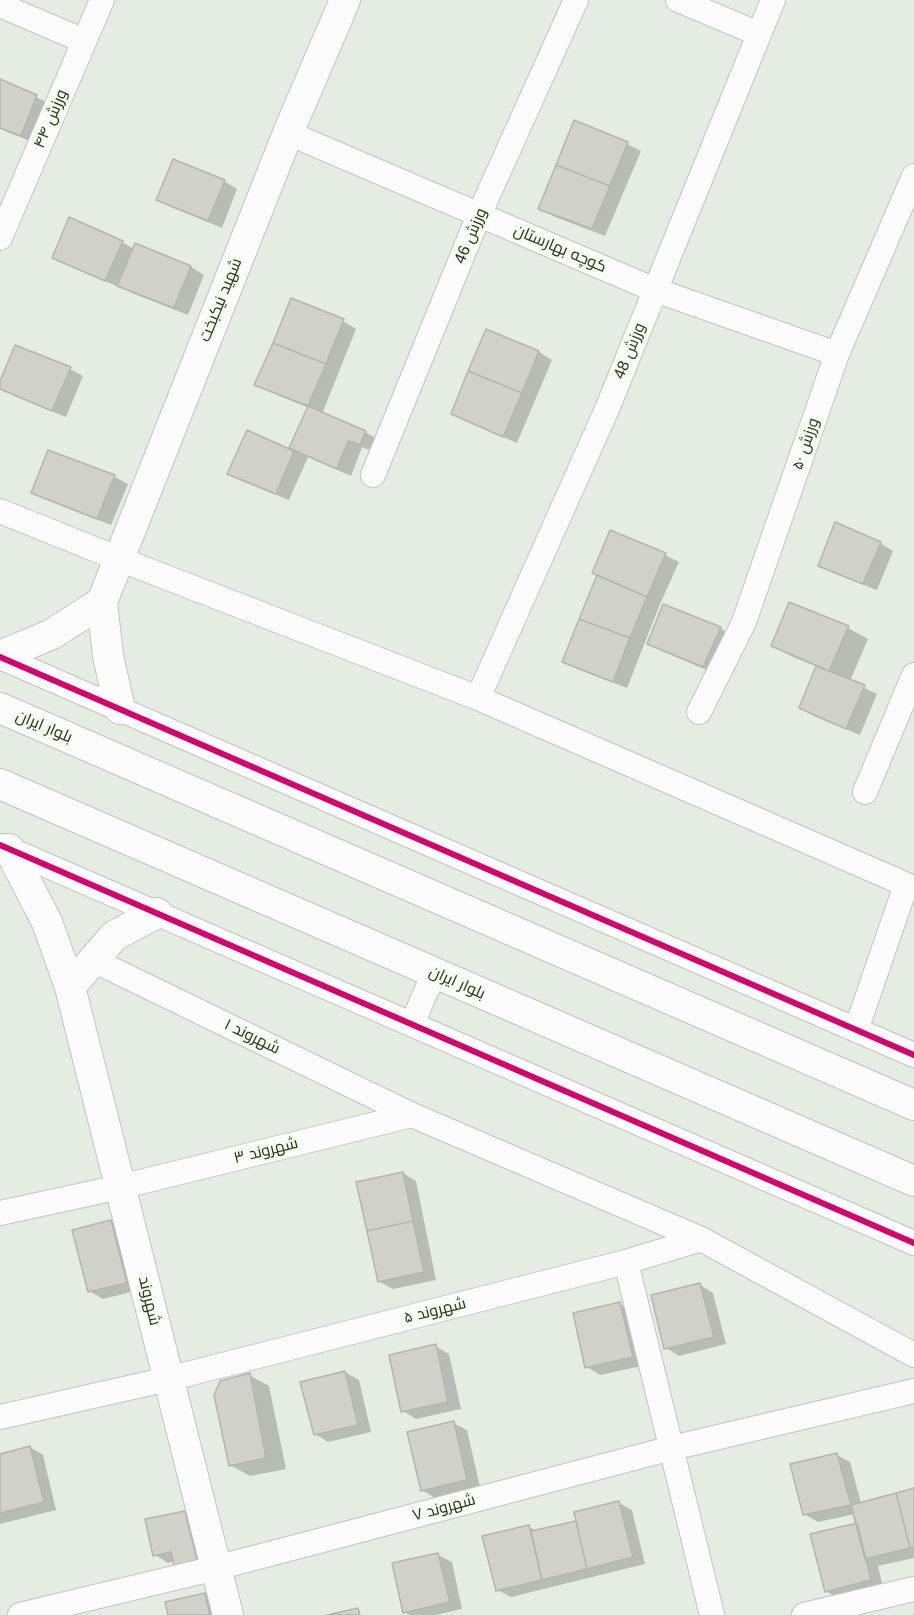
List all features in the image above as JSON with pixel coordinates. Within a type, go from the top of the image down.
[{"type":"street","name":"ورزش ۴۴","points":[[0,238],[102,0]]},
{"type":"street","name":"شهید نیکبخت","points":[[102,602],[288,133],[345,0]]},
{"type":"street","name":"ورزش 46","points":[[373,475],[479,215],[576,0]]},
{"type":"street","points":[[678,0],[759,34]]},
{"type":"street","name":"ورزش 48","points":[[478,698],[607,409],[772,0]]},
{"type":"street","points":[[0,5],[84,41]]},
{"type":"street","name":"کوچه بهارستان","points":[[288,133],[655,290],[837,354]]},
{"type":"street","name":"ورزش ۵٠","points":[[699,712],[744,622],[837,354],[914,176]]},
{"type":"street","points":[[0,511],[478,698],[910,886],[856,1030]]},
{"type":"street","points":[[0,657],[52,634],[102,602],[108,656],[120,709]]},
{"type":"street","points":[[0,657],[914,1055]]},
{"type":"street","points":[[866,792],[914,675]]},
{"type":"street","name":"بلوار ایران","points":[[0,708],[914,1106]]},
{"type":"street","name":"بلوار ایران","points":[[0,784],[914,1182]]},
{"type":"street","points":[[5,847],[914,1243]]},
{"type":"street","name":"شهروند","points":[[5,847],[47,922],[70,987],[228,1615]]},
{"type":"street","points":[[70,987],[114,936],[157,913]]},
{"type":"street","name":"شهروند ۱","points":[[93,960],[412,1115],[700,1239],[914,1355]]},
{"type":"street","points":[[412,1024],[434,973]]},
{"type":"street","name":"شهروند ۳","points":[[0,1213],[120,1187],[412,1115]]},
{"type":"street","name":"شهروند ۵","points":[[0,1416],[168,1379],[626,1262],[700,1239]]},
{"type":"street","points":[[626,1262],[712,1615]]},
{"type":"street","name":"شهروند ۷","points":[[20,1615],[216,1568],[672,1448],[914,1391]]},
{"type":"street","points":[[804,1615],[914,1589]]},
{"type":"building","points":[[0,79],[37,95],[21,136],[0,128]]},
{"type":"building","points":[[574,120],[628,142],[610,186],[556,165]]},
{"type":"building","points":[[173,159],[225,180],[208,221],[156,200]]},
{"type":"building","points":[[556,165],[610,186],[592,229],[538,209]]},
{"type":"building","points":[[69,217],[123,241],[105,281],[52,258]]},
{"type":"building","points":[[135,243],[191,266],[174,308],[117,286]]},
{"type":"building","points":[[291,298],[344,319],[326,364],[273,343]]},
{"type":"building","points":[[486,329],[539,351],[522,393],[468,371]]},
{"type":"building","points":[[273,343],[326,364],[308,406],[254,385]]},
{"type":"building","points":[[15,345],[71,367],[52,411],[0,389],[0,381]]},
{"type":"building","points":[[468,371],[522,393],[503,437],[451,414]]},
{"type":"building","points":[[308,406],[366,431],[360,445],[348,441],[337,469],[289,448]]},
{"type":"building","points":[[247,430],[294,451],[276,494],[227,474]]},
{"type":"building","points":[[48,450],[115,475],[97,519],[31,493]]},
{"type":"building","points":[[835,522],[881,542],[863,584],[818,566]]},
{"type":"building","points":[[610,530],[666,553],[647,597],[592,573]]},
{"type":"building","points":[[597,575],[647,597],[630,638],[579,619]]},
{"type":"building","points":[[789,602],[849,626],[829,671],[771,646]]},
{"type":"building","points":[[663,604],[721,627],[703,667],[647,644]]},
{"type":"building","points":[[579,619],[630,638],[613,682],[562,662]]},
{"type":"building","points":[[816,666],[865,685],[846,729],[799,708]]},
{"type":"building","points":[[403,1172],[413,1221],[367,1231],[356,1182]]},
{"type":"building","points":[[111,1220],[127,1283],[88,1292],[72,1230]]},
{"type":"building","points":[[413,1221],[424,1272],[378,1282],[367,1231]]},
{"type":"building","points":[[700,1283],[714,1337],[664,1349],[651,1295]]},
{"type":"building","points":[[620,1302],[633,1357],[585,1368],[573,1313]]},
{"type":"building","points":[[436,1344],[448,1402],[401,1412],[389,1355]]},
{"type":"building","points":[[345,1371],[358,1425],[314,1435],[300,1382]]},
{"type":"building","points":[[250,1373],[266,1458],[229,1466],[214,1395],[220,1381]]},
{"type":"building","points":[[454,1421],[467,1480],[421,1491],[407,1432]]},
{"type":"building","points":[[30,1446],[44,1502],[0,1513],[0,1454]]},
{"type":"building","points":[[837,1453],[851,1505],[803,1515],[790,1464]]},
{"type":"building","points":[[914,1488],[914,1548],[910,1548],[896,1493]]},
{"type":"building","points":[[896,1493],[910,1548],[865,1559],[851,1505]]},
{"type":"building","points":[[619,1501],[633,1557],[587,1569],[574,1512]]},
{"type":"building","points":[[185,1511],[197,1560],[174,1566],[171,1552],[153,1556],[145,1519]]},
{"type":"building","points":[[576,1521],[587,1569],[542,1580],[531,1531]]},
{"type":"building","points":[[857,1523],[871,1580],[825,1592],[810,1534]]},
{"type":"building","points":[[529,1525],[542,1580],[496,1591],[482,1536]]},
{"type":"building","points":[[438,1553],[450,1602],[403,1613],[392,1563]]},
{"type":"building","points":[[205,1593],[210,1615],[168,1615],[165,1602]]},
{"type":"building","points":[[358,1608],[360,1615],[327,1615]]},
{"type":"cycle path","points":[[0,657],[914,1055]]},
{"type":"cycle path","points":[[0,845],[914,1243]]}]
